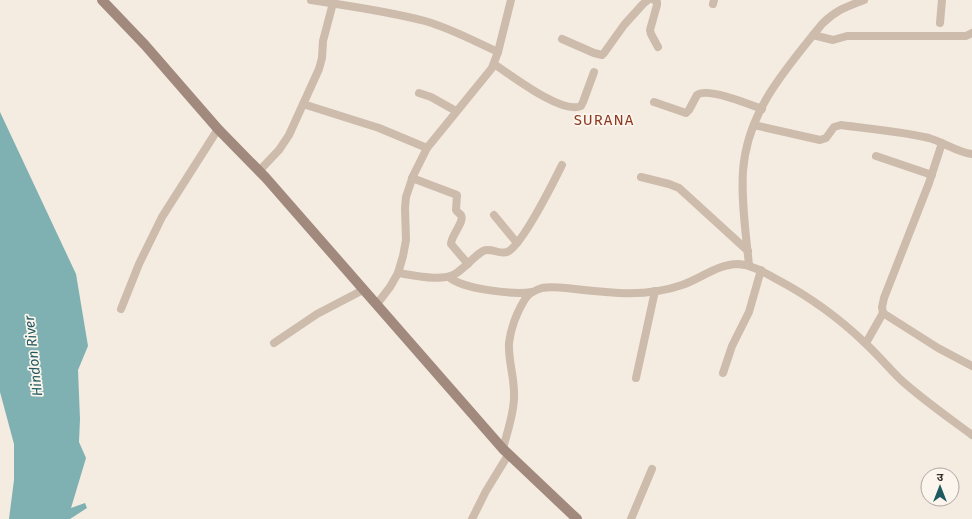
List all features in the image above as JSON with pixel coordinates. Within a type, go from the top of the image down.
[{"type":"street","points":[[102,0],[259,171],[506,452],[577,519]]},
{"type":"street","points":[[311,0],[385,12],[426,22],[457,33],[498,52]]},
{"type":"street","points":[[377,304],[390,287],[398,273],[403,256],[406,240],[405,202],[412,178],[427,148],[494,64],[511,0]]},
{"type":"street","points":[[562,39],[602,55],[632,16],[648,0]]},
{"type":"street","points":[[654,0],[657,2],[657,5],[650,30],[658,47]]},
{"type":"street","points":[[749,265],[743,172],[745,153],[754,125],[770,91],[813,35],[831,15],[864,0]]},
{"type":"street","points":[[940,23],[942,0]]},
{"type":"street","points":[[259,171],[283,145],[289,135],[322,63],[323,41],[333,3]]},
{"type":"street","points":[[813,35],[833,40],[848,36],[966,36],[972,33]]},
{"type":"street","points":[[494,64],[538,94],[572,108],[581,106],[594,72]]},
{"type":"street","points":[[654,102],[686,113],[690,110],[697,95],[703,92],[732,98],[762,109]]},
{"type":"street","points":[[419,93],[431,97],[456,111]]},
{"type":"street","points":[[303,104],[379,128],[427,148]]},
{"type":"street","points":[[754,125],[820,140],[826,138],[834,127],[841,125],[928,138],[966,154],[972,154]]},
{"type":"street","points":[[121,309],[139,264],[162,217],[218,128]]},
{"type":"street","points":[[866,343],[883,313],[882,307],[884,298],[932,175],[942,143]]},
{"type":"street","points":[[876,156],[932,175]]},
{"type":"street","points":[[398,273],[437,278],[449,277],[456,274],[485,250],[508,251],[517,243],[534,219],[562,165]]},
{"type":"street","points":[[641,177],[679,188],[748,251]]},
{"type":"street","points":[[412,178],[457,195],[456,210],[462,219],[452,237],[451,244],[468,264]]},
{"type":"street","points":[[494,215],[517,243]]},
{"type":"street","points":[[449,277],[452,280],[473,287],[506,293],[524,294],[540,288],[550,287],[618,293],[654,291],[683,285],[726,266],[734,264],[749,265],[790,286],[822,306],[866,343],[901,379],[929,404],[972,435]]},
{"type":"street","points":[[723,373],[732,346],[749,312],[761,270]]},
{"type":"street","points":[[274,343],[317,314],[363,290]]},
{"type":"street","points":[[636,378],[654,291]]},
{"type":"street","points":[[472,519],[506,452],[514,399],[510,351],[511,336],[516,315],[526,297],[532,292]]},
{"type":"street","points":[[883,313],[938,348],[972,366]]},
{"type":"street","points":[[630,519],[652,468]]},
{"type":"water","name":"Hindon River","points":[[0,112],[76,274],[88,346],[78,370],[80,419],[79,442],[86,458],[71,508],[85,503],[87,508],[70,519],[9,519],[14,480],[14,444],[0,392]]},
{"type":"district","name":"SURANA","points":[[604,120]]}]
